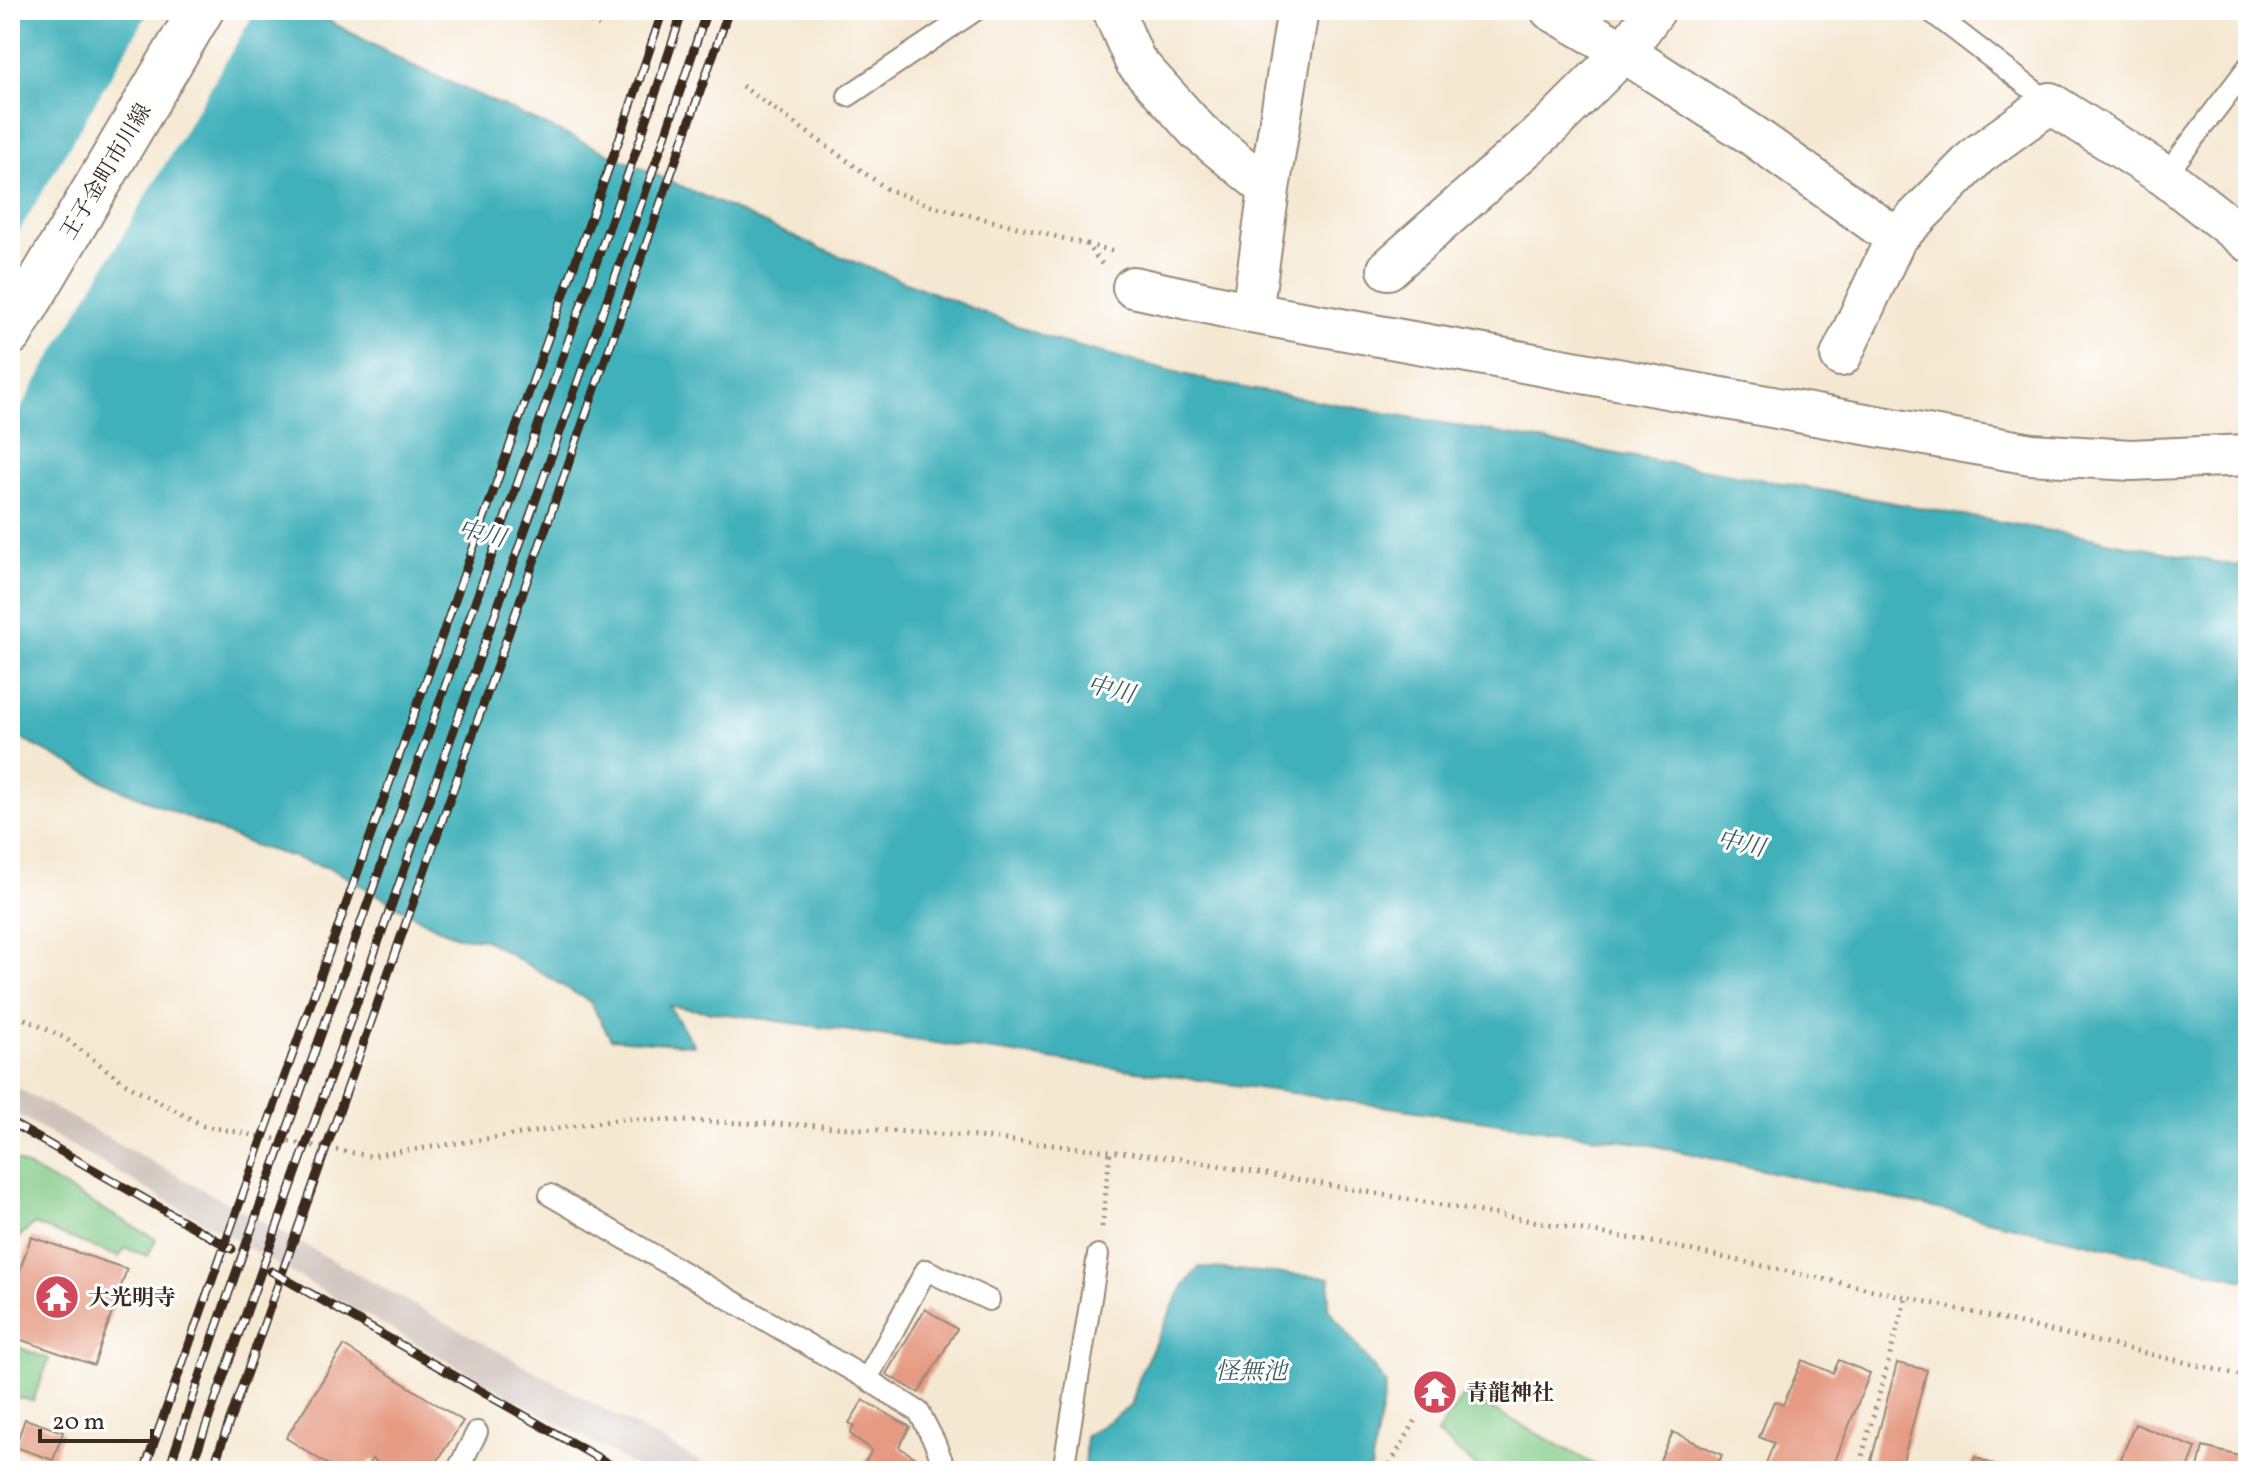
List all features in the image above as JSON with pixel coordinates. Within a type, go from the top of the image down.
[{"type":"main road","name":"王子金町市川線","points":[[10,333],[201,10]]},
{"type":"street","points":[[1113,10],[1135,61],[1198,131],[1269,189]]},
{"type":"street","points":[[1252,313],[1298,10]]},
{"type":"street","points":[[1551,10],[1624,52],[1752,135],[1896,238]]},
{"type":"street","points":[[1388,269],[1551,125],[1624,52],[1655,10]]},
{"type":"street","points":[[1841,356],[1896,238],[1978,155],[2050,103],[2165,176],[2248,241]]},
{"type":"street","points":[[1133,287],[1252,313],[2031,454],[2131,460],[2248,455]]},
{"type":"lane","points":[[848,96],[976,10]]},
{"type":"lane","points":[[1929,10],[2050,103]]},
{"type":"lane","points":[[2165,176],[2248,67]]},
{"type":"lane","points":[[550,1195],[919,1412],[946,1471]]},
{"type":"lane","points":[[1063,1471],[1098,1255]]},
{"type":"lane","points":[[867,1379],[926,1270],[989,1300]]},
{"type":"lane","points":[[457,1471],[477,1432]]},
{"type":"path","points":[[561,10],[599,26]]},
{"type":"path","points":[[742,86],[887,189],[932,206],[1086,244],[1105,267],[1133,287]]},
{"type":"path","points":[[10,1012],[65,1038],[123,1082],[204,1126],[370,1156],[622,1119],[805,1125],[968,1136],[1175,1158],[1641,1240],[1906,1297],[2248,1377]]},
{"type":"path","points":[[1098,1255],[1110,1152]]},
{"type":"path","points":[[1858,1471],[1906,1297]]},
{"type":"path","points":[[1386,1471],[1417,1418]]},
{"type":"shaded area","points":[[10,1084],[717,1471],[643,1471],[10,1110]]},
{"type":"green space","points":[[10,1157],[156,1239],[148,1256],[125,1248],[119,1257],[34,1224],[10,1245]]},
{"type":"green space","points":[[10,1344],[49,1359],[33,1401],[10,1396]]},
{"type":"green space","points":[[1464,1394],[1606,1471],[1482,1471],[1437,1434]]},
{"type":"water","name":"中川","points":[[10,10],[309,10],[407,63],[819,248],[1053,340],[1222,384],[2248,568],[2248,1281],[1652,1145],[669,1006],[694,1045],[611,1039],[590,1002],[484,939],[460,937],[435,927],[332,869],[253,845],[113,786],[10,733]]},
{"type":"water","name":"怪無池","points":[[1200,1267],[1330,1278],[1328,1308],[1386,1384],[1368,1471],[1084,1471],[1086,1436],[1131,1406],[1141,1372],[1182,1288]]},
{"type":"pier","points":[[150,10],[256,10],[10,426],[10,247]]},
{"type":"building","points":[[31,1237],[127,1269],[94,1365],[10,1336],[10,1300]]},
{"type":"building","points":[[925,1309],[957,1329],[919,1393],[886,1374]]},
{"type":"building","points":[[344,1346],[463,1421],[431,1471],[390,1471],[372,1459],[364,1471],[338,1471],[286,1438]]},
{"type":"building","points":[[1802,1360],[1833,1373],[1839,1360],[1870,1373],[1831,1471],[1787,1471],[1766,1463],[1774,1443],[1759,1437],[1774,1401],[1783,1405]]},
{"type":"building","points":[[1897,1363],[1927,1370],[1901,1469],[1871,1461]]},
{"type":"building","points":[[1433,1377],[1449,1392],[1436,1406],[1419,1392]]},
{"type":"building","points":[[863,1400],[910,1427],[899,1447],[923,1463],[926,1471],[860,1471],[872,1450],[850,1434],[854,1426],[849,1423]]},
{"type":"building","points":[[25,1419],[63,1432],[53,1460],[15,1447]]},
{"type":"building","points":[[2135,1424],[2196,1448],[2187,1471],[2116,1471]]},
{"type":"building","points":[[1673,1432],[1722,1455],[1715,1471],[1656,1469]]},
{"type":"building","points":[[2203,1447],[2248,1458],[2248,1471],[2197,1471]]},
{"type":"building","points":[[1975,1457],[2008,1471],[1969,1471]]},
{"type":"railway","points":[[144,1471],[663,10]]},
{"type":"railway","points":[[168,1471],[641,137],[683,10]]},
{"type":"railway","points":[[190,1471],[661,148],[707,10]]},
{"type":"railway","points":[[212,1471],[729,10]]},
{"type":"railway","points":[[10,1122],[232,1249]]},
{"type":"railway","points":[[271,1271],[621,1471]]},
{"type":"place","name":"大光明寺","points":[[57,1297]]},
{"type":"place","name":"青龍神社","points":[[1435,1392]]}]
